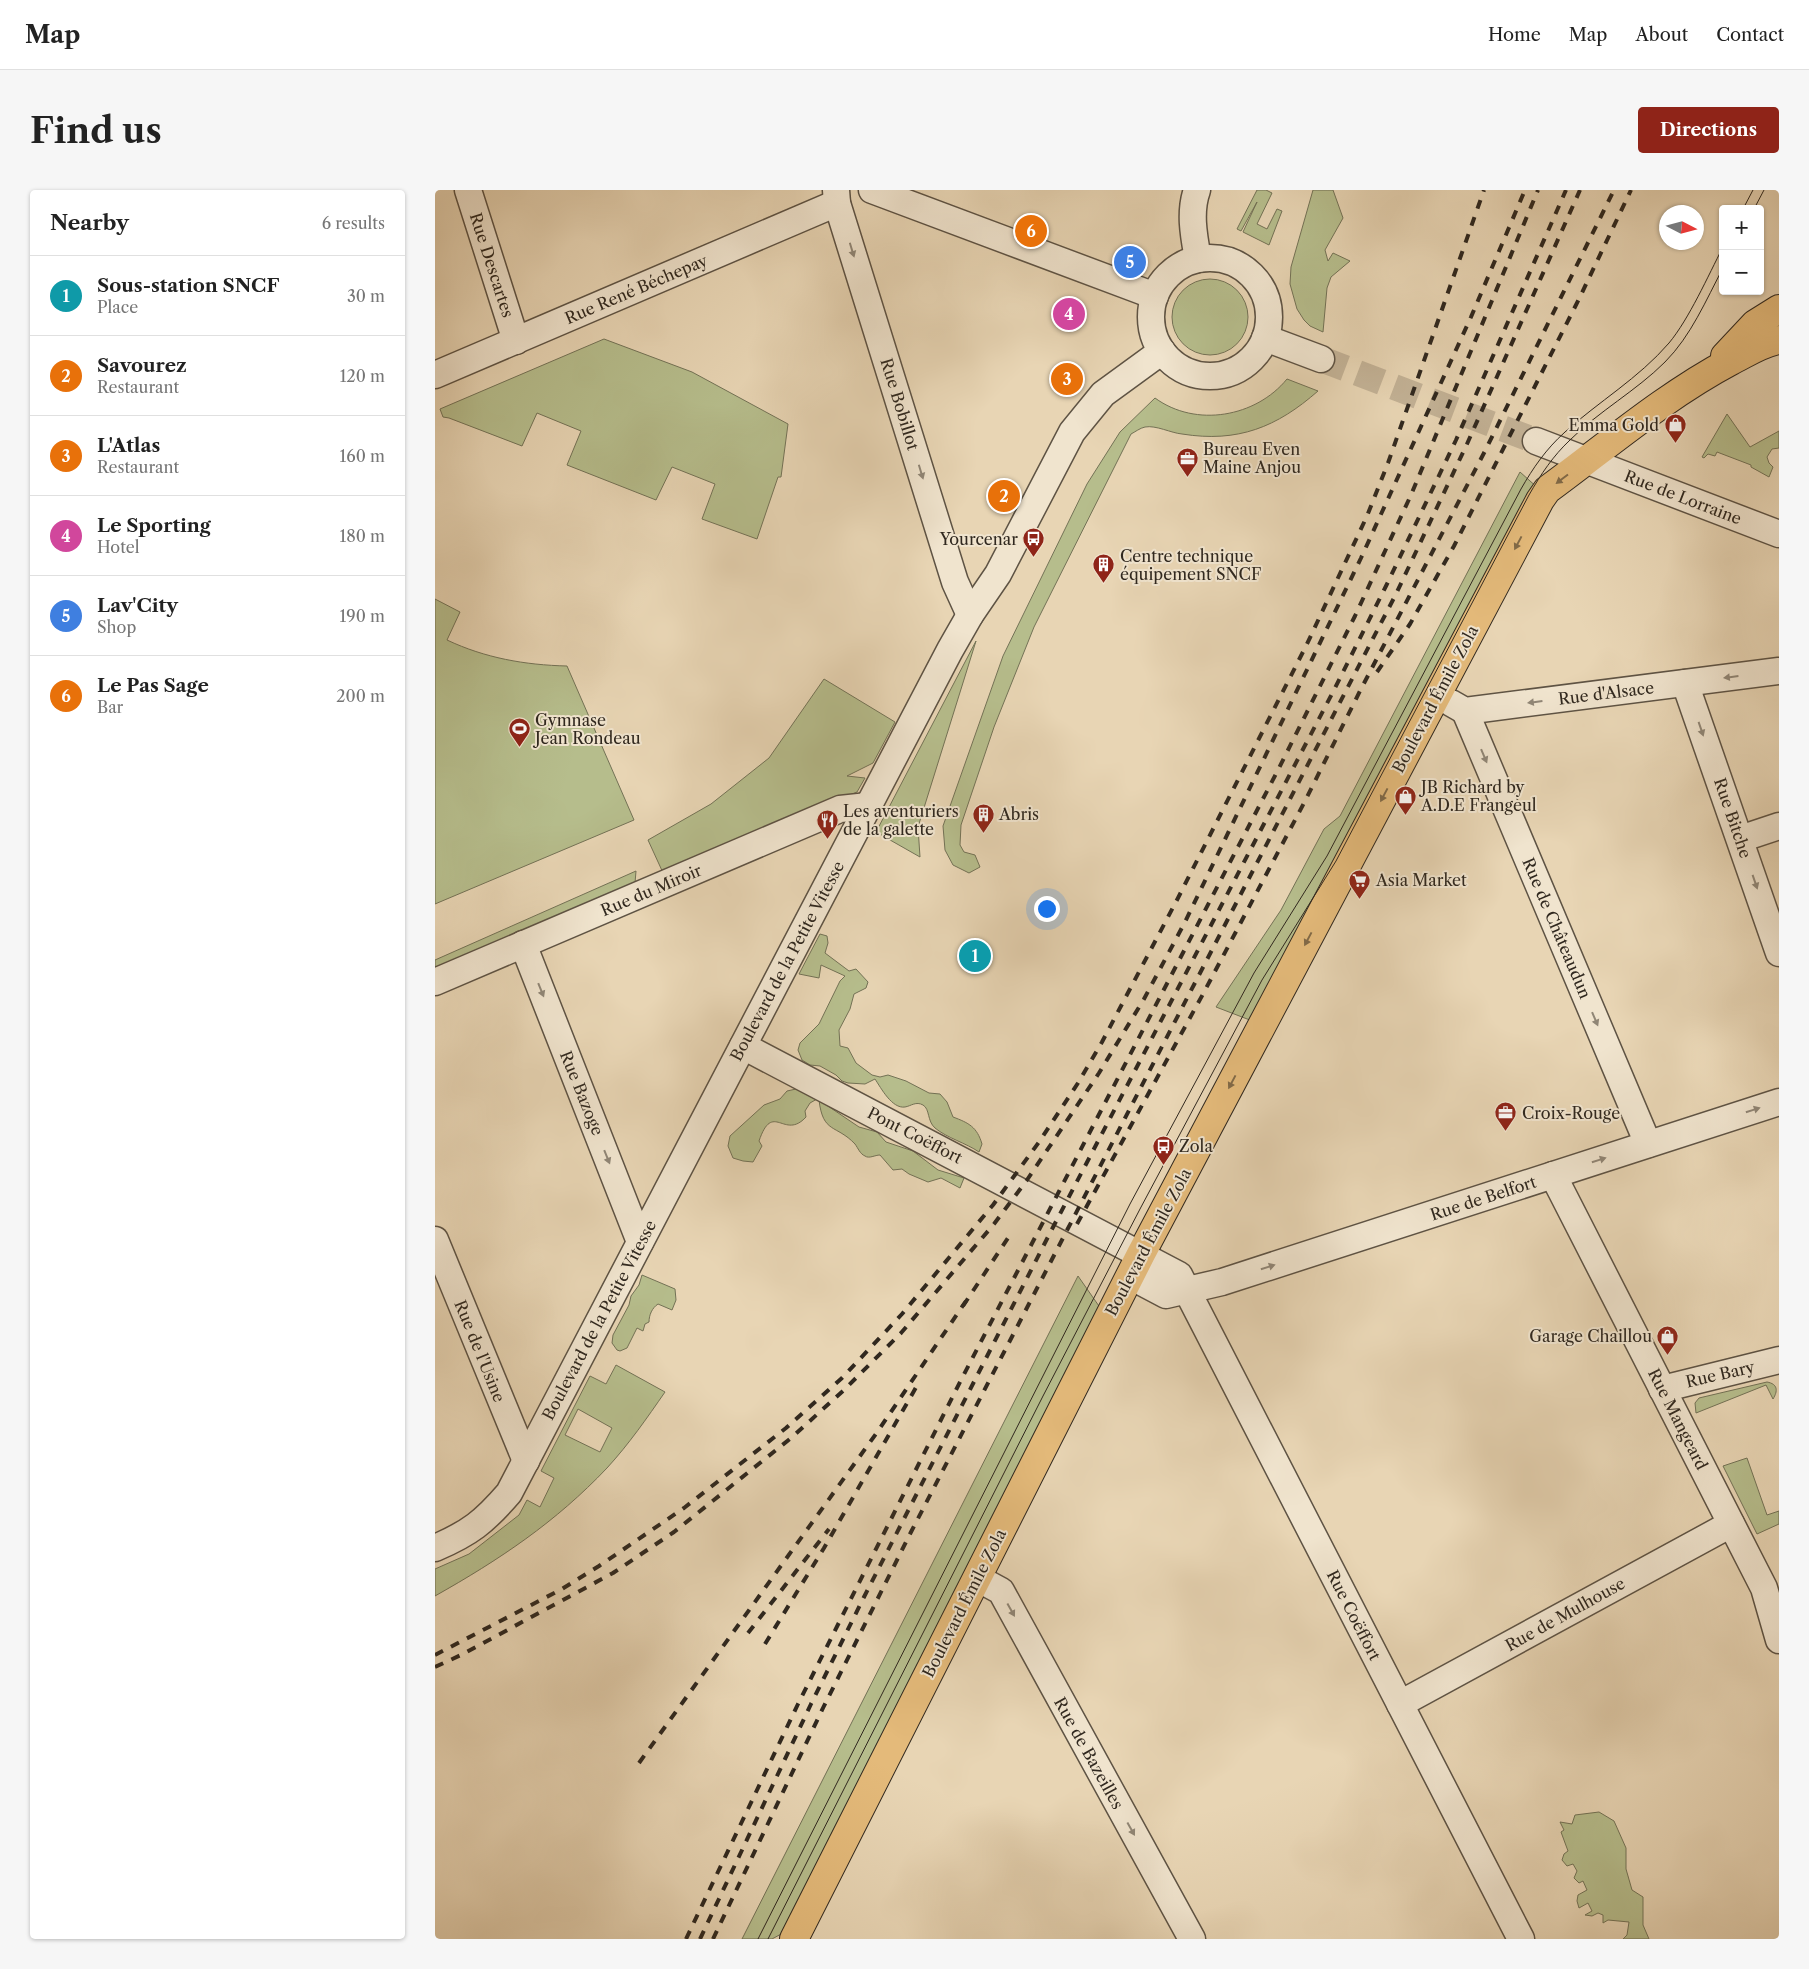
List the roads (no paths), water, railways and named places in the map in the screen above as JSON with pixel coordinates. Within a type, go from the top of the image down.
[{"type":"main road","points":[[1709,373],[1755,324],[1779,309]]},
{"type":"main road","points":[[1709,373],[1766,342],[1779,340]]},
{"type":"main road","name":"Boulevard Émile Zola","points":[[794,1939],[1135,1265],[1540,500],[1547,490],[1659,406],[1709,373]]},
{"type":"street","name":"Rue Descartes","points":[[468,190],[516,341]]},
{"type":"street","points":[[872,190],[1155,296]]},
{"type":"street","points":[[1197,190],[1193,203],[1194,239],[1198,259]]},
{"type":"street","name":"Rue René Béchepay","points":[[435,375],[516,341],[837,197]]},
{"type":"street","name":"Rue Bobillot","points":[[837,197],[955,582],[970,615]]},
{"type":"street","points":[[1198,259],[1229,260],[1241,267],[1257,280],[1268,307],[1269,325],[1258,351],[1248,362],[1233,371],[1219,375],[1203,375],[1188,372],[1175,364],[1162,351],[1152,326],[1151,310],[1162,282],[1173,271],[1190,261],[1198,259]]},
{"type":"street","points":[[1265,338],[1321,359]]},
{"type":"street","name":"Boulevard de la Petite Vitesse","points":[[435,1548],[461,1537],[487,1518],[509,1493],[950,650],[970,615],[998,574],[1072,432],[1103,394],[1162,351]]},
{"type":"street","name":"Rue de Lorraine","points":[[1536,441],[1779,534]]},
{"type":"street","name":"Rue d'Alsace","points":[[1465,711],[1779,671]]},
{"type":"street","name":"Rue Bitche","points":[[1685,683],[1779,953]]},
{"type":"street","points":[[1437,696],[1465,711]]},
{"type":"street","name":"Rue de Châteaudun","points":[[1465,711],[1648,1144]]},
{"type":"street","name":"Rue du Miroir","points":[[435,982],[840,809],[868,806]]},
{"type":"street","points":[[1740,838],[1779,826]]},
{"type":"street","name":"Rue Bazoge","points":[[523,944],[640,1242]]},
{"type":"street","name":"Pont Coëffort","points":[[743,1046],[1086,1226],[1135,1265]]},
{"type":"street","name":"Rue de Belfort","points":[[1135,1265],[1166,1295],[1222,1282],[1779,1102]]},
{"type":"street","name":"Rue Mangeard","points":[[1553,1175],[1764,1588],[1779,1640]]},
{"type":"street","name":"Rue de l'Usine","points":[[435,1240],[526,1461]]},
{"type":"street","name":"Rue Coëffort","points":[[1187,1290],[1521,1939]]},
{"type":"street","name":"Rue Bary","points":[[1662,1389],[1779,1360]]},
{"type":"street","name":"Rue de Mulhouse","points":[[1400,1704],[1731,1524]]},
{"type":"street","name":"Rue de Bazeilles","points":[[977,1578],[1001,1591],[1192,1939]]},
{"type":"tunnel","points":[[1321,359],[1536,441]]},
{"type":"tram line","points":[[1745,205],[1753,190]]},
{"type":"tram line","points":[[1756,205],[1764,190]]},
{"type":"tram line","points":[[758,1939],[1130,1204],[1254,973],[1327,856],[1521,489],[1540,459],[1558,438],[1632,379],[1669,343],[1691,310],[1721,250]]},
{"type":"tram line","points":[[768,1939],[1043,1396],[1140,1209],[1262,980],[1336,861],[1529,495],[1558,452],[1570,440],[1654,372],[1674,352],[1683,341],[1719,276]]},
{"type":"railway","points":[[435,1655],[562,1589],[599,1566],[684,1508],[786,1428],[842,1378],[902,1314],[993,1205],[1039,1142],[1078,1083],[1102,1042],[1178,898],[1307,644],[1367,516],[1388,463],[1484,190]]},
{"type":"railway","points":[[435,1667],[461,1655],[613,1573],[674,1532],[791,1438],[844,1390],[901,1333],[994,1224],[1027,1180],[1099,1073],[1144,999],[1185,922],[1361,558],[1471,317],[1525,190]]},
{"type":"railway","points":[[686,1939],[798,1704],[961,1380],[1279,768],[1355,616],[1411,495],[1538,190]]},
{"type":"railway","points":[[700,1939],[811,1704],[864,1597],[1050,1233],[1334,690],[1386,586],[1456,440],[1566,190]]},
{"type":"railway","points":[[713,1939],[823,1708],[911,1532],[1396,594],[1467,444],[1580,190]]},
{"type":"railway","points":[[1077,1224],[1203,994],[1304,803],[1485,451],[1614,190]]},
{"type":"railway","points":[[1377,672],[1410,624],[1454,546],[1579,299],[1631,190]]},
{"type":"railway","points":[[963,1306],[1010,1235]]},
{"type":"railway","points":[[639,1763],[878,1431],[966,1301]]},
{"type":"railway","points":[[765,1644],[824,1548],[918,1384]]},
{"type":"railway","points":[[748,1633],[829,1529]]},
{"type":"place","name":"Le Pas Sage","points":[[1031,231]]},
{"type":"place","name":"Lav'City","points":[[1130,262]]},
{"type":"place","name":"Le Sporting","points":[[1069,314]]},
{"type":"place","name":"L'Atlas","points":[[1067,379]]},
{"type":"place","name":"Emma Gold","points":[[1675,444]]},
{"type":"place","name":"Bureau Even Maine Anjou","points":[[1187,477]]},
{"type":"place","name":"Savourez","points":[[1004,496]]},
{"type":"place","name":"Yourcenar","points":[[1034,558]]},
{"type":"place","name":"Centre technique équipement SNCF","points":[[1104,584]]},
{"type":"place","name":"Gymnase Jean Rondeau","points":[[519,748]]},
{"type":"place","name":"JB Richard by A.D.E Frangeul","points":[[1405,815]]},
{"type":"place","name":"Abris","points":[[983,833]]},
{"type":"place","name":"Les aventuriers de la galette","points":[[827,839]]},
{"type":"place","name":"Asia Market","points":[[1360,899]]},
{"type":"place","name":"Sous-station SNCF","points":[[975,956]]},
{"type":"place","name":"Croix-Rouge","points":[[1506,1132]]},
{"type":"place","name":"Zola","points":[[1163,1165]]},
{"type":"place","name":"Garage Chaillou","points":[[1668,1355]]}]
